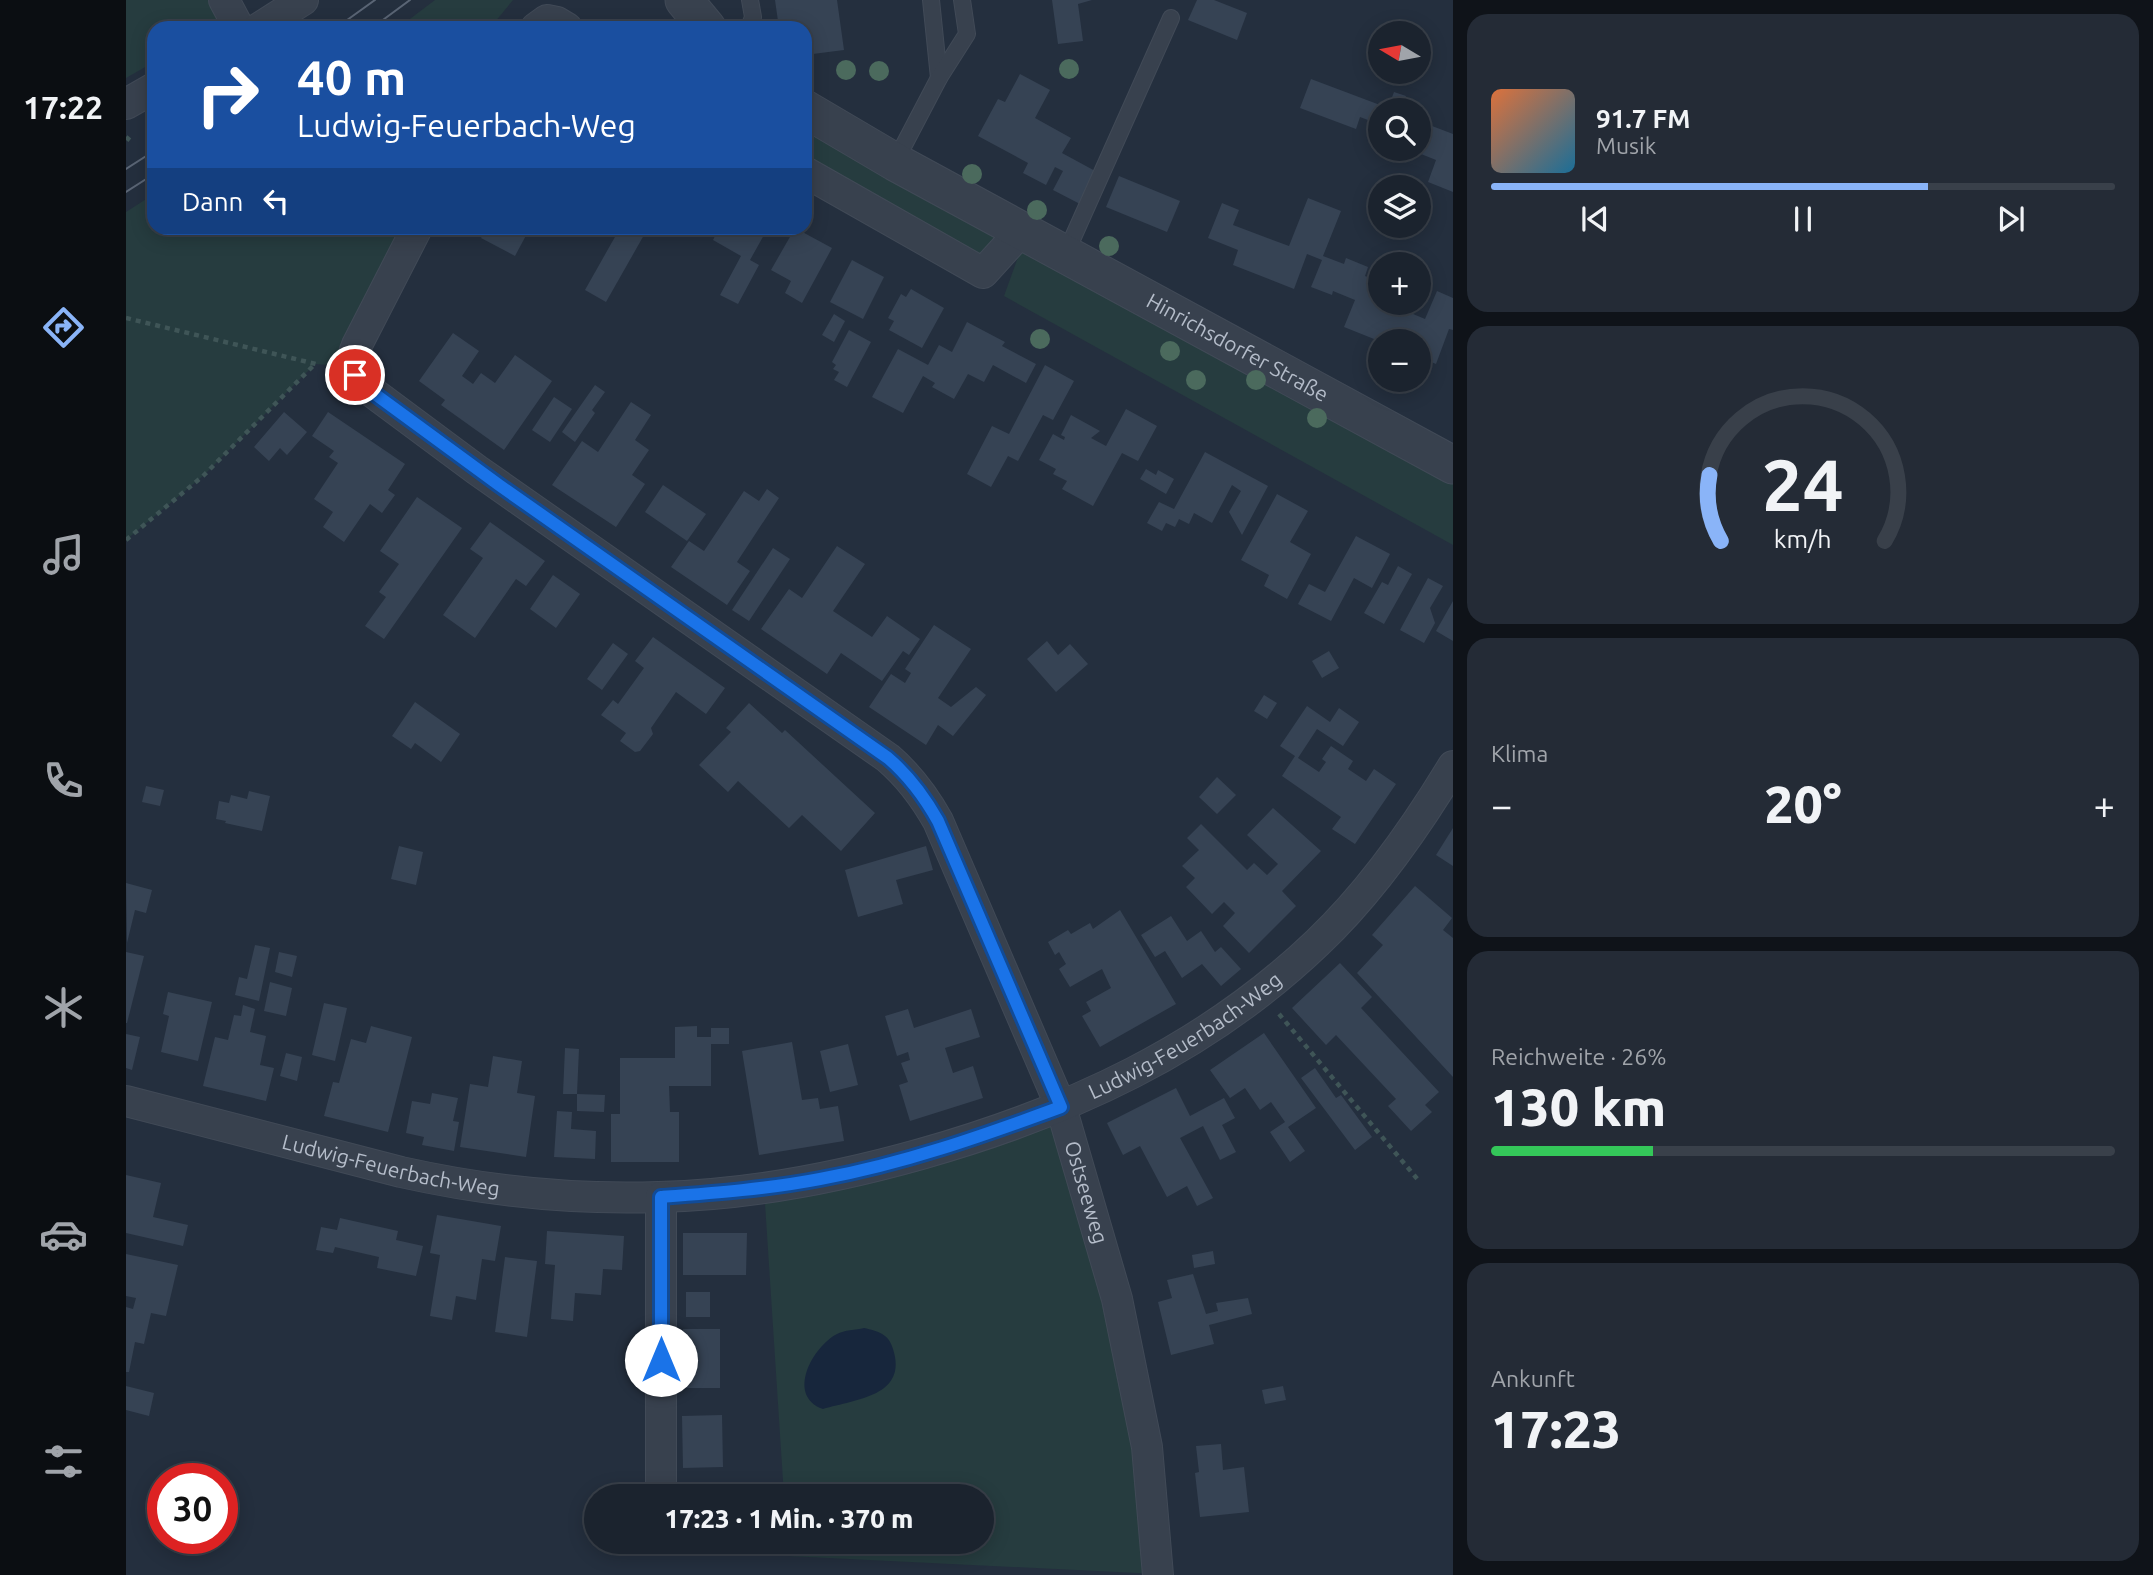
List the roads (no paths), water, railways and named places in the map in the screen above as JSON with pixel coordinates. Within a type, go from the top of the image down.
[{"type":"street","points":[[224,0],[235,21]]},
{"type":"street","points":[[270,21],[303,0]]},
{"type":"street","points":[[684,0],[701,21]]},
{"type":"street","points":[[126,104],[147,92]]},
{"type":"street","name":"Hinrichsdorfer Straße","points":[[812,114],[1453,466]]},
{"type":"street","points":[[812,176],[983,273],[1023,229]]},
{"type":"street","name":"Ostseeweg","points":[[413,235],[351,359],[351,367],[368,389],[455,454],[888,758],[924,796],[938,821],[1061,1107],[1120,1313],[1147,1447],[1158,1575]]},
{"type":"street","name":"Ludwig-Feuerbach-Weg","points":[[126,1101],[444,1182],[547,1195],[661,1197],[764,1188],[873,1168],[970,1140],[1061,1107],[1118,1082],[1164,1057],[1261,992],[1354,906],[1395,852],[1453,766]]},
{"type":"street","points":[[661,1197],[661,1484]]},
{"type":"lane","points":[[750,0],[751,21]]},
{"type":"lane","points":[[931,0],[939,78]]},
{"type":"lane","points":[[895,162],[939,78],[967,34],[962,0]]},
{"type":"lane","points":[[1066,253],[1171,18]]},
{"type":"water","points":[[864,1328],[878,1332],[889,1340],[896,1365],[893,1377],[886,1386],[864,1398],[823,1409],[812,1403],[806,1394],[805,1383],[807,1372],[819,1349],[837,1334]]},
{"type":"tram line","points":[[346,21],[375,0]]},
{"type":"tram line","points":[[382,21],[410,0]]},
{"type":"tram line","points":[[126,169],[147,156]]},
{"type":"tram line","points":[[126,192],[147,178]]}]
